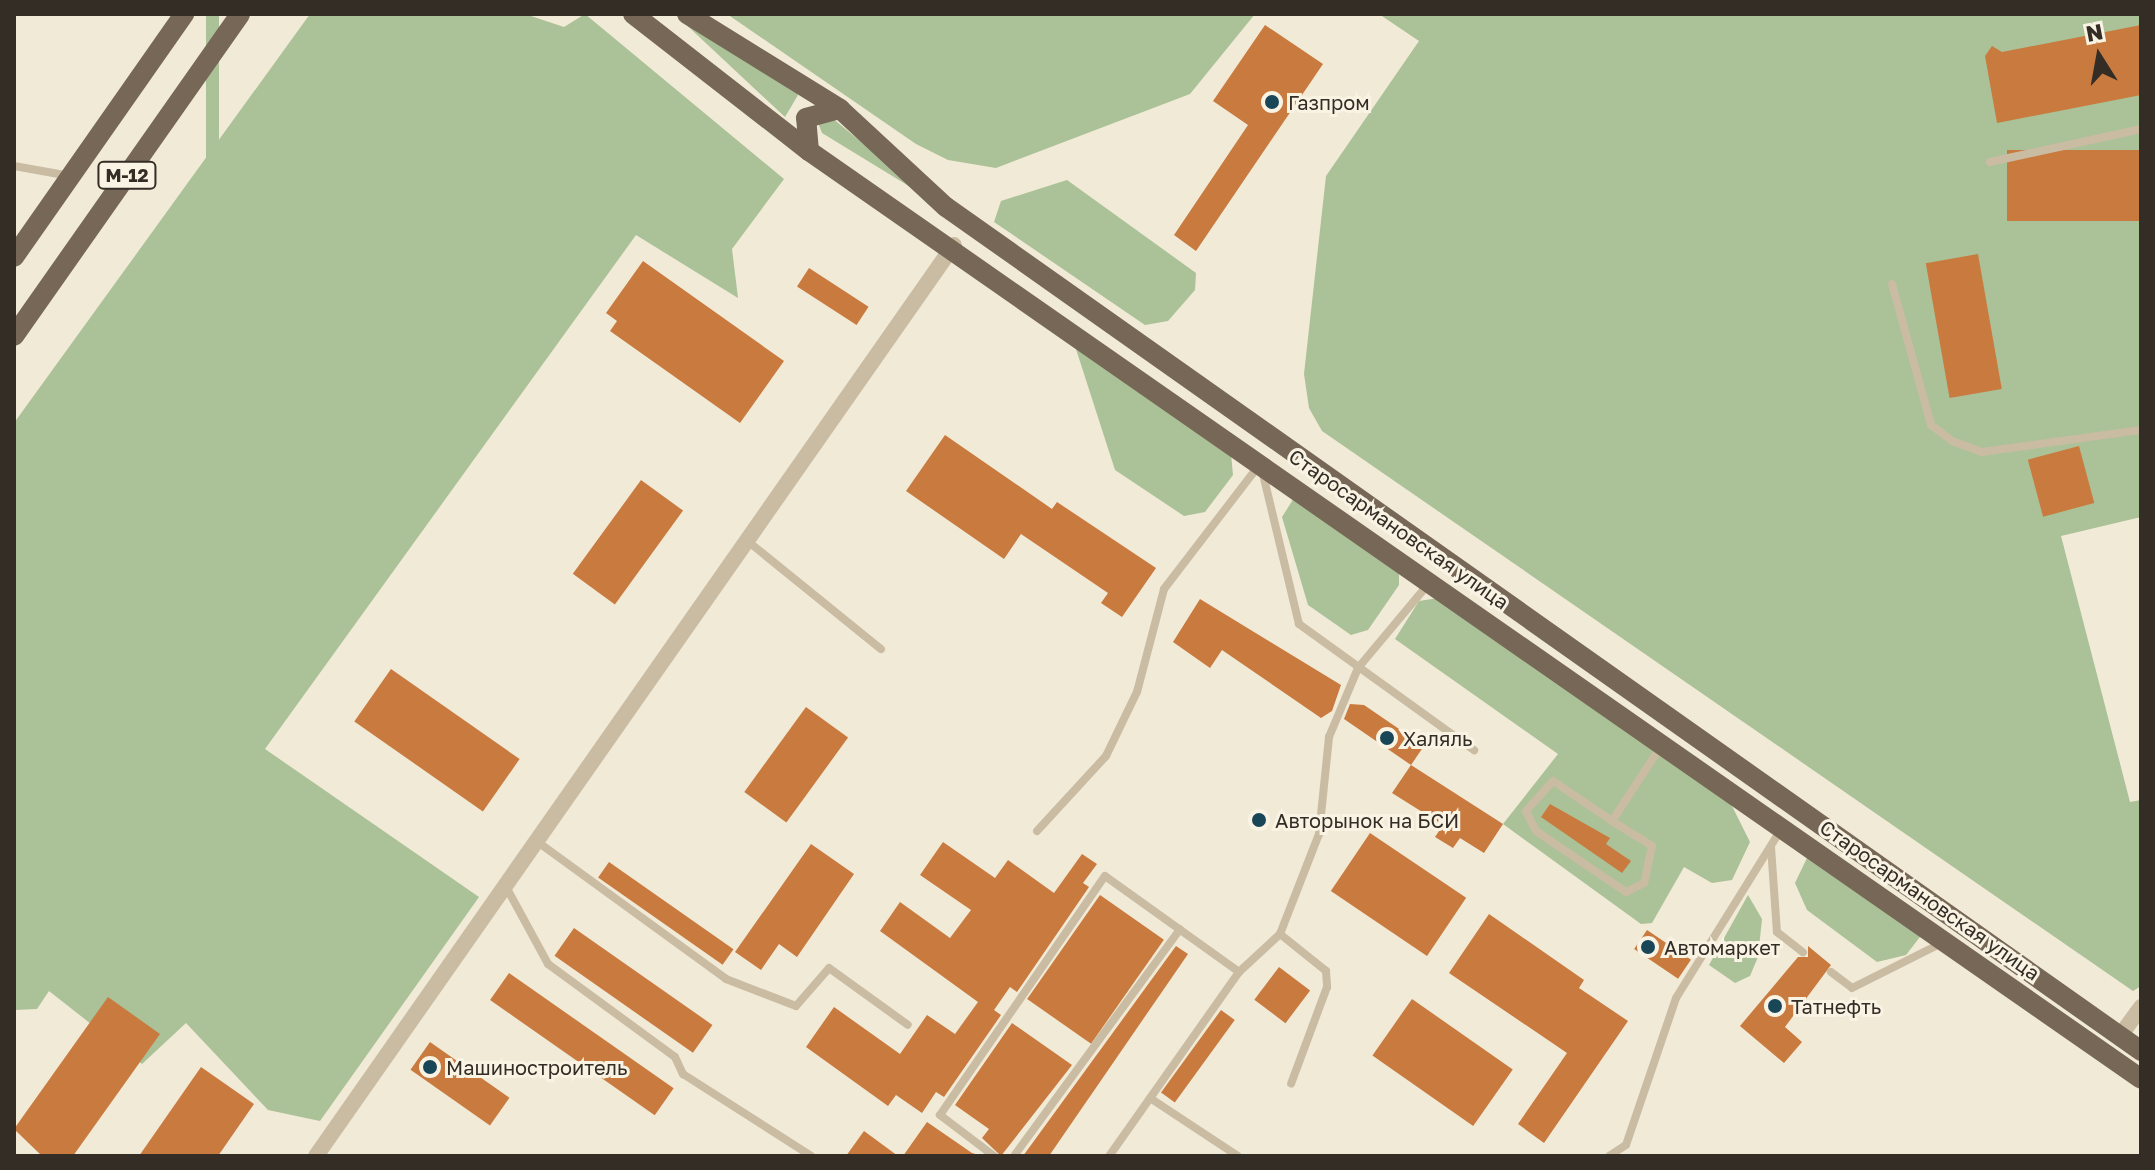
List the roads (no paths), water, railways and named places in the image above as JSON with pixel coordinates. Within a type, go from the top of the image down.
[{"type":"main road","name":"М-12","points":[[14,257],[20,241],[70,176],[184,14]]},
{"type":"main road","name":"М-12","points":[[14,336],[240,14]]},
{"type":"main road","name":"Старосармановская улица","points":[[633,14],[809,151],[954,245],[1430,581],[1948,940],[2141,1079]]},
{"type":"main road","name":"Старосармановская улица","points":[[687,14],[840,109],[946,207],[2141,1051]]},
{"type":"main road","points":[[809,151],[806,118],[840,109]]},
{"type":"street","points":[[316,1156],[744,538],[954,245]]},
{"type":"street","points":[[2120,1036],[2141,1007]]},
{"type":"lane","points":[[1990,162],[2141,129]]},
{"type":"lane","points":[[14,166],[70,176]]},
{"type":"lane","points":[[1892,284],[1931,425],[1952,441],[1982,452],[2141,430]]},
{"type":"lane","points":[[1262,462],[1299,624],[1474,750]]},
{"type":"lane","points":[[1037,831],[1106,756],[1137,692],[1164,589],[1262,462]]},
{"type":"lane","points":[[744,538],[881,649]]},
{"type":"lane","points":[[1109,1156],[1239,972],[1280,934],[1319,834],[1329,737],[1358,668],[1430,581]]},
{"type":"lane","points":[[1612,821],[1663,742]]},
{"type":"lane","points":[[1553,781],[1612,821],[1652,846],[1644,883],[1626,892],[1536,831],[1526,811],[1553,781]]},
{"type":"lane","points":[[1609,1156],[1626,1145],[1669,1012],[1783,826]]},
{"type":"lane","points":[[535,840],[726,979],[796,1006],[829,968],[908,1025]]},
{"type":"lane","points":[[1771,846],[1777,932],[1803,952]]},
{"type":"lane","points":[[994,1156],[940,1115],[1105,876],[1239,972]]},
{"type":"lane","points":[[504,884],[548,964],[675,1057],[683,1074],[811,1156]]},
{"type":"lane","points":[[1014,1156],[1180,929]]},
{"type":"lane","points":[[1280,934],[1326,971],[1327,987],[1291,1084]]},
{"type":"lane","points":[[1831,972],[1852,988],[1948,940]]},
{"type":"lane","points":[[1150,1098],[1238,1156]]},
{"type":"place","name":"Газпром","points":[[1272,102]]},
{"type":"place","name":"Халяль","points":[[1387,738]]},
{"type":"place","name":"Авторынок на БСИ","points":[[1259,820]]},
{"type":"place","name":"Автомаркет","points":[[1648,947]]},
{"type":"place","name":"Татнефть","points":[[1775,1006]]},
{"type":"place","name":"Машиностроитель","points":[[430,1067]]}]
